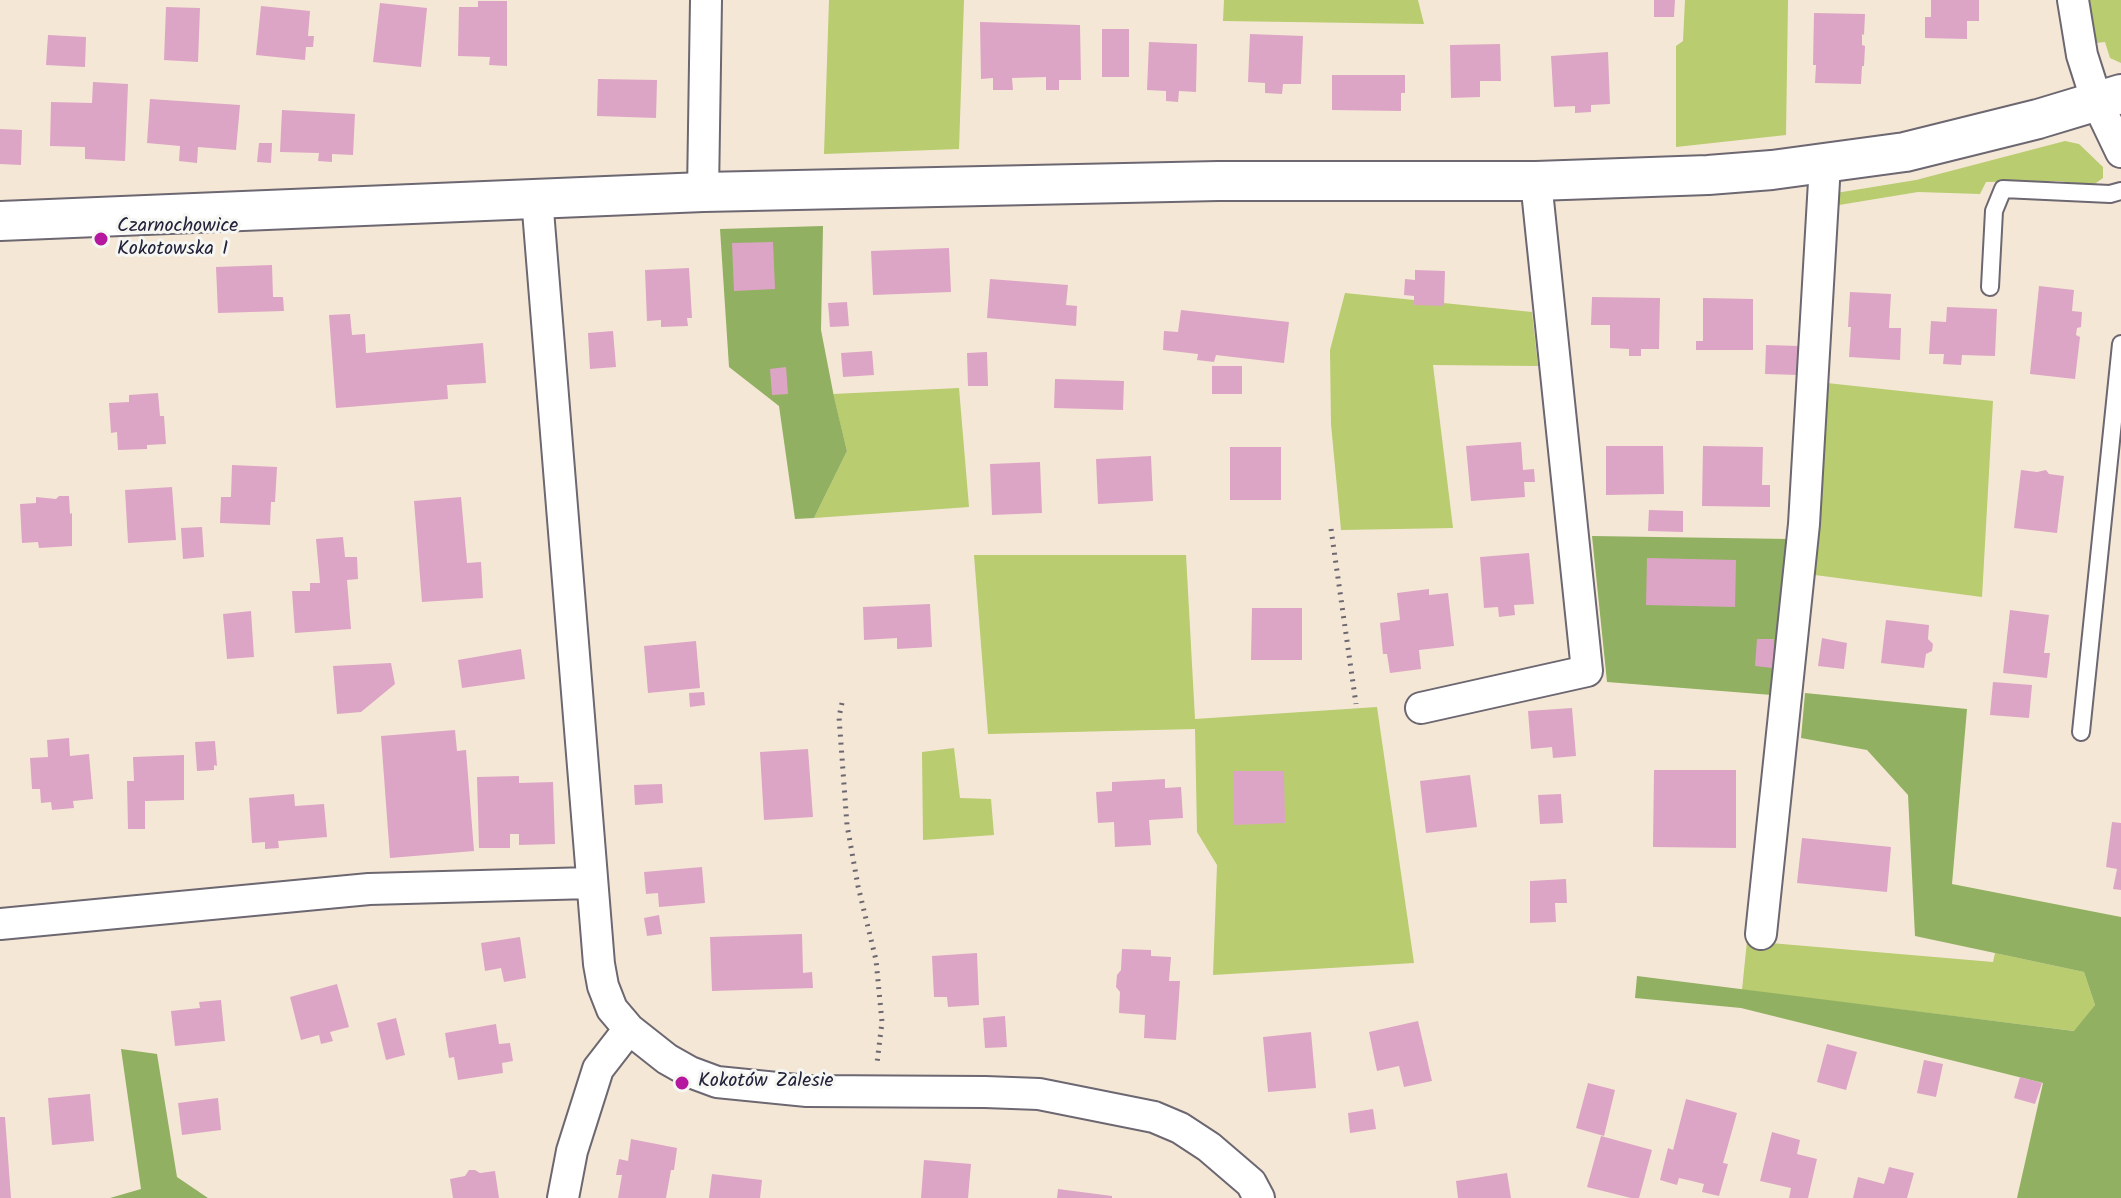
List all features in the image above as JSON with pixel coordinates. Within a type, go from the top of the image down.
[{"type":"street","points":[[703,192],[706,0]]},
{"type":"street","points":[[2073,0],[2082,55],[2112,97],[2121,152]]},
{"type":"street","points":[[0,221],[703,192],[1218,181],[1536,181],[1708,175],[1825,164],[1905,152],[2112,97]]},
{"type":"street","points":[[1761,934],[1804,524],[1825,164]]},
{"type":"street","points":[[1421,708],[1587,671],[1536,181]]},
{"type":"street","points":[[537,198],[591,883],[603,986],[612,1009],[629,1029],[667,1059],[717,1082],[807,1091],[1039,1094],[1154,1117],[1180,1128],[1209,1147],[1251,1183],[1259,1198]]},
{"type":"street","points":[[0,924],[369,889],[591,883]]},
{"type":"street","points":[[563,1198],[572,1151],[598,1069],[629,1029]]},
{"type":"lane","points":[[1990,287],[1994,211],[2003,189],[2110,194],[2121,191]]},
{"type":"lane","points":[[2081,732],[2121,344]]},
{"type":"path","points":[[1331,529],[1356,704]]},
{"type":"path","points":[[842,703],[839,717],[847,825],[876,960],[882,1022],[874,1092]]},
{"type":"green space","points":[[829,0],[964,0],[959,149],[824,154]]},
{"type":"green space","points":[[1224,0],[1418,0],[1424,24],[1223,21]]},
{"type":"green space","points":[[1685,0],[1788,0],[1786,135],[1676,147],[1676,46],[1683,41]]},
{"type":"green space","points":[[2089,0],[2121,0],[2121,63],[2110,58],[2105,42],[2096,43]]},
{"type":"green space","points":[[2065,141],[2079,144],[2103,167],[2103,178],[2093,185],[2058,181],[1986,182],[1980,194],[1918,192],[1833,206],[1836,193],[1916,180]]},
{"type":"green space","points":[[823,226],[821,330],[847,451],[814,518],[795,519],[779,406],[729,367],[720,229]]},
{"type":"green space","points":[[1345,293],[1532,312],[1538,366],[1433,365],[1453,528],[1341,530],[1331,424],[1330,350]]},
{"type":"green space","points":[[1827,383],[1993,401],[1982,597],[1815,575]]},
{"type":"green space","points":[[959,388],[969,507],[814,518],[847,451],[833,394]]},
{"type":"green space","points":[[1592,536],[1789,539],[1772,695],[1607,682]]},
{"type":"green space","points":[[974,555],[1186,555],[1195,719],[1377,707],[1414,963],[1213,975],[1217,865],[1197,832],[1195,729],[988,734]]},
{"type":"green space","points":[[1805,693],[1967,709],[1952,884],[2121,917],[2121,1198],[2017,1198],[2043,1083],[1741,1008],[1635,998],[1637,976],[2074,1031],[2095,1005],[2084,972],[1915,936],[1908,795],[1867,750],[1801,738]]},
{"type":"green space","points":[[954,748],[960,798],[991,799],[994,835],[923,840],[922,752]]},
{"type":"green space","points":[[1747,941],[1993,962],[1995,953],[2084,972],[2095,1005],[2075,1031],[1742,990]]},
{"type":"green space","points":[[121,1049],[157,1054],[177,1177],[208,1198],[110,1198],[141,1189]]},
{"type":"building","points":[[1654,0],[1675,0],[1674,17],[1654,17]]},
{"type":"building","points":[[1931,0],[1979,0],[1979,21],[1967,21],[1967,39],[1925,38],[1925,17],[1931,17]]},
{"type":"building","points":[[478,1],[507,1],[507,66],[489,65],[490,57],[458,56],[459,7],[478,7]]},
{"type":"building","points":[[380,3],[427,8],[421,67],[373,62]]},
{"type":"building","points":[[261,6],[310,11],[308,36],[314,36],[313,47],[306,47],[305,60],[256,55]]},
{"type":"building","points":[[166,7],[200,8],[198,62],[164,60]]},
{"type":"building","points":[[1814,13],[1865,14],[1861,84],[1815,83]]},
{"type":"building","points":[[980,22],[1080,25],[1081,80],[1059,80],[1059,90],[1046,90],[1046,77],[1012,78],[1013,90],[993,90],[993,78],[981,79]]},
{"type":"building","points":[[1102,29],[1129,29],[1129,77],[1102,77]]},
{"type":"building","points":[[1250,34],[1303,36],[1301,84],[1283,84],[1282,94],[1265,93],[1265,83],[1248,82]]},
{"type":"building","points":[[48,35],[86,37],[85,67],[46,65]]},
{"type":"building","points":[[1149,42],[1197,44],[1196,92],[1179,91],[1178,102],[1166,101],[1166,91],[1147,90]]},
{"type":"building","points":[[1500,44],[1501,81],[1480,81],[1480,97],[1451,98],[1450,45]]},
{"type":"building","points":[[1608,52],[1610,104],[1591,105],[1591,112],[1575,113],[1575,106],[1554,107],[1551,56]]},
{"type":"building","points":[[1332,75],[1405,75],[1401,111],[1332,110]]},
{"type":"building","points":[[598,79],[657,80],[656,118],[597,116]]},
{"type":"building","points":[[93,82],[128,84],[125,161],[85,159],[85,147],[50,146],[51,102],[92,103]]},
{"type":"building","points":[[150,99],[240,105],[236,150],[198,147],[197,163],[179,161],[180,146],[147,143]]},
{"type":"building","points":[[282,110],[355,114],[353,155],[332,154],[332,162],[318,161],[319,153],[280,152]]},
{"type":"building","points":[[0,129],[22,130],[21,165],[0,164]]},
{"type":"building","points":[[259,143],[272,143],[271,163],[257,162]]},
{"type":"building","points":[[773,242],[775,289],[734,291],[732,243]]},
{"type":"building","points":[[949,248],[951,292],[873,295],[871,251]]},
{"type":"building","points":[[272,265],[273,297],[283,297],[284,311],[218,313],[216,267]]},
{"type":"building","points":[[689,268],[692,318],[687,318],[688,326],[661,327],[661,320],[647,321],[645,270]]},
{"type":"building","points":[[1415,270],[1445,271],[1444,306],[1414,305],[1414,296],[1404,295],[1405,279],[1415,280]]},
{"type":"building","points":[[990,279],[1068,285],[1066,305],[1077,306],[1076,326],[987,318]]},
{"type":"building","points":[[2039,286],[2074,290],[2072,311],[2082,312],[2081,327],[2077,328],[2076,335],[2080,337],[2075,379],[2030,374]]},
{"type":"building","points":[[1850,292],[1891,294],[1889,328],[1901,328],[1900,360],[1849,357]]},
{"type":"building","points":[[1592,297],[1660,298],[1659,349],[1641,349],[1641,356],[1629,356],[1629,349],[1610,348],[1610,325],[1591,325]]},
{"type":"building","points":[[1703,298],[1753,299],[1753,350],[1696,350],[1696,341],[1703,341]]},
{"type":"building","points":[[847,302],[849,326],[830,327],[828,303]]},
{"type":"building","points":[[1947,307],[1997,309],[1995,356],[1962,355],[1961,365],[1943,364],[1944,354],[1929,354],[1931,321],[1946,322]]},
{"type":"building","points":[[1181,310],[1289,322],[1284,363],[1216,355],[1214,362],[1197,360],[1198,354],[1163,350],[1164,331],[1178,332]]},
{"type":"building","points":[[350,314],[352,335],[365,334],[366,353],[483,343],[486,383],[447,385],[448,399],[336,408],[329,315]]},
{"type":"building","points":[[613,331],[616,367],[590,369],[588,333]]},
{"type":"building","points":[[1766,345],[1800,346],[1799,375],[1765,374]]},
{"type":"building","points":[[872,351],[874,375],[843,377],[841,353]]},
{"type":"building","points":[[987,352],[988,386],[968,386],[967,353]]},
{"type":"building","points":[[1212,366],[1242,366],[1242,394],[1212,394]]},
{"type":"building","points":[[786,367],[788,394],[772,395],[770,369]]},
{"type":"building","points":[[1055,379],[1124,381],[1123,410],[1054,408]]},
{"type":"building","points":[[158,393],[166,444],[147,445],[147,449],[118,450],[117,432],[111,433],[109,403],[129,402],[129,395]]},
{"type":"building","points":[[1521,442],[1523,470],[1534,469],[1535,482],[1524,482],[1525,497],[1471,501],[1466,446]]},
{"type":"building","points":[[1606,446],[1663,446],[1664,494],[1606,495]]},
{"type":"building","points":[[1703,446],[1763,447],[1762,485],[1770,485],[1770,507],[1702,506]]},
{"type":"building","points":[[1230,447],[1281,447],[1281,500],[1230,500]]},
{"type":"building","points":[[1151,456],[1153,501],[1098,504],[1096,459]]},
{"type":"building","points":[[1040,462],[1042,513],[992,515],[990,464]]},
{"type":"building","points":[[232,465],[277,467],[270,525],[220,523],[221,497],[231,497]]},
{"type":"building","points":[[2021,470],[2046,470],[2049,474],[2064,476],[2057,533],[2014,528]]},
{"type":"building","points":[[172,487],[176,540],[128,543],[125,490]]},
{"type":"building","points":[[69,496],[72,546],[39,548],[38,542],[22,543],[20,504],[36,503],[36,497],[56,499]]},
{"type":"building","points":[[461,497],[467,563],[481,562],[483,598],[422,602],[414,501]]},
{"type":"building","points":[[1649,510],[1683,511],[1683,532],[1648,531]]},
{"type":"building","points":[[202,527],[204,557],[183,559],[181,528]]},
{"type":"building","points":[[343,537],[345,557],[357,557],[358,579],[347,580],[351,629],[295,633],[292,591],[310,591],[310,583],[320,583],[316,539]]},
{"type":"building","points":[[1529,553],[1534,604],[1514,605],[1515,615],[1499,617],[1498,607],[1484,608],[1480,557]]},
{"type":"building","points":[[1647,558],[1736,560],[1735,607],[1646,605]]},
{"type":"building","points":[[1429,589],[1429,595],[1448,593],[1454,646],[1419,650],[1421,669],[1390,673],[1387,654],[1383,654],[1380,623],[1400,620],[1397,593]]},
{"type":"building","points":[[930,604],[932,647],[897,649],[897,638],[864,640],[863,607]]},
{"type":"building","points":[[1252,608],[1302,608],[1302,660],[1251,660]]},
{"type":"building","points":[[2010,610],[2049,615],[2044,653],[2050,653],[2047,678],[2003,673]]},
{"type":"building","points":[[251,611],[254,657],[227,659],[223,614]]},
{"type":"building","points":[[1886,620],[1929,625],[1928,639],[1933,644],[1932,651],[1926,654],[1924,668],[1881,663]]},
{"type":"building","points":[[1822,638],[1847,643],[1844,669],[1818,666]]},
{"type":"building","points":[[1757,639],[1774,639],[1773,668],[1755,666]]},
{"type":"building","points":[[696,641],[700,688],[648,693],[644,646]]},
{"type":"building","points":[[521,649],[525,679],[462,688],[458,660]]},
{"type":"building","points":[[391,663],[395,684],[361,712],[337,714],[333,666]]},
{"type":"building","points":[[1993,682],[2032,685],[2029,718],[1990,715]]},
{"type":"building","points":[[704,692],[705,705],[690,707],[689,693]]},
{"type":"building","points":[[1572,708],[1576,756],[1553,758],[1552,747],[1531,749],[1528,711]]},
{"type":"building","points":[[455,730],[457,751],[466,750],[474,851],[390,858],[381,736]]},
{"type":"building","points":[[69,738],[70,756],[89,754],[93,799],[73,801],[74,808],[52,810],[51,802],[41,803],[40,789],[32,789],[30,758],[48,757],[47,740]]},
{"type":"building","points":[[215,741],[217,766],[214,765],[214,770],[197,771],[195,742]]},
{"type":"building","points":[[808,749],[813,817],[764,820],[760,752]]},
{"type":"building","points":[[184,755],[184,800],[145,801],[145,829],[128,829],[127,781],[134,781],[133,757]]},
{"type":"building","points":[[1654,770],[1736,770],[1736,848],[1653,847]]},
{"type":"building","points":[[1233,771],[1284,771],[1285,823],[1234,825]]},
{"type":"building","points":[[1470,775],[1477,827],[1426,833],[1420,781]]},
{"type":"building","points":[[519,776],[519,783],[553,782],[555,844],[519,845],[519,834],[510,834],[510,848],[479,848],[477,777]]},
{"type":"building","points":[[1165,779],[1165,788],[1181,787],[1183,818],[1149,820],[1151,845],[1115,847],[1114,822],[1098,823],[1096,792],[1112,791],[1112,782]]},
{"type":"building","points":[[662,784],[663,803],[635,805],[634,785]]},
{"type":"building","points":[[294,794],[295,806],[324,804],[327,837],[278,841],[279,848],[265,849],[265,842],[252,843],[249,798]]},
{"type":"building","points":[[1561,794],[1563,823],[1540,824],[1538,795]]},
{"type":"building","points":[[2112,822],[2121,823],[2121,890],[2113,889],[2117,869],[2106,867]]},
{"type":"building","points":[[1802,838],[1891,847],[1887,892],[1797,883]]},
{"type":"building","points":[[702,867],[705,903],[659,907],[658,893],[646,894],[644,872]]},
{"type":"building","points":[[1566,879],[1567,903],[1555,903],[1556,922],[1530,923],[1530,881]]},
{"type":"building","points":[[659,915],[662,934],[647,936],[644,918]]},
{"type":"building","points":[[802,934],[803,973],[812,972],[813,988],[712,991],[710,937]]},
{"type":"building","points":[[520,937],[526,978],[504,982],[501,968],[485,971],[481,943]]},
{"type":"building","points":[[1122,949],[1151,950],[1151,956],[1171,957],[1169,981],[1180,981],[1176,1040],[1144,1038],[1145,1015],[1119,1013],[1120,992],[1116,987]]},
{"type":"building","points":[[977,953],[979,1005],[948,1007],[947,997],[934,997],[932,956]]},
{"type":"building","points":[[337,984],[349,1027],[330,1032],[333,1041],[321,1044],[319,1035],[301,1040],[290,997]]},
{"type":"building","points":[[221,1000],[225,1041],[175,1046],[171,1011],[200,1008],[199,1002]]},
{"type":"building","points":[[1005,1016],[1007,1047],[985,1048],[983,1018]]},
{"type":"building","points":[[396,1018],[405,1055],[386,1060],[377,1023]]},
{"type":"building","points":[[1418,1021],[1432,1081],[1404,1087],[1399,1066],[1377,1071],[1369,1032]]},
{"type":"building","points":[[496,1024],[499,1044],[510,1043],[513,1061],[502,1063],[503,1073],[458,1080],[454,1057],[449,1058],[445,1033]]},
{"type":"building","points":[[1311,1032],[1316,1088],[1268,1092],[1263,1037]]},
{"type":"building","points":[[1827,1044],[1857,1052],[1846,1090],[1817,1082]]},
{"type":"building","points":[[1924,1060],[1943,1064],[1936,1097],[1917,1093]]},
{"type":"building","points":[[2020,1077],[2042,1083],[2035,1104],[2014,1098]]},
{"type":"building","points":[[1588,1083],[1615,1090],[1604,1136],[1576,1128]]},
{"type":"building","points":[[90,1094],[94,1141],[52,1145],[48,1098]]},
{"type":"building","points":[[218,1098],[221,1130],[182,1135],[178,1103]]},
{"type":"building","points":[[1686,1099],[1737,1113],[1723,1163],[1728,1164],[1719,1196],[1702,1192],[1704,1184],[1679,1178],[1677,1185],[1660,1180],[1668,1148],[1673,1150]]},
{"type":"building","points":[[1373,1109],[1376,1129],[1350,1133],[1348,1113]]},
{"type":"building","points":[[0,1117],[5,1117],[11,1198],[0,1198]]},
{"type":"building","points":[[1772,1132],[1800,1140],[1797,1154],[1817,1159],[1808,1198],[1789,1198],[1791,1188],[1760,1181]]},
{"type":"building","points":[[1601,1136],[1652,1150],[1639,1198],[1587,1187]]},
{"type":"building","points":[[631,1139],[677,1148],[666,1198],[618,1198],[622,1175],[616,1175],[619,1159],[628,1161]]},
{"type":"building","points":[[924,1160],[971,1164],[968,1198],[921,1198]]},
{"type":"building","points":[[1889,1167],[1914,1173],[1907,1198],[1853,1198],[1858,1177],[1884,1184]]},
{"type":"building","points":[[469,1170],[480,1173],[495,1171],[499,1198],[453,1198],[450,1179],[465,1176]]},
{"type":"building","points":[[1507,1173],[1511,1198],[1458,1198],[1456,1181]]},
{"type":"building","points":[[712,1174],[762,1180],[760,1198],[709,1198]]},
{"type":"building","points":[[1058,1189],[1112,1196],[1112,1198],[1057,1198]]},
{"type":"place","name":"Czarnochowice Kokotowska I","points":[[101,239]]},
{"type":"place","name":"Kokotów Zalesie","points":[[682,1083]]}]
